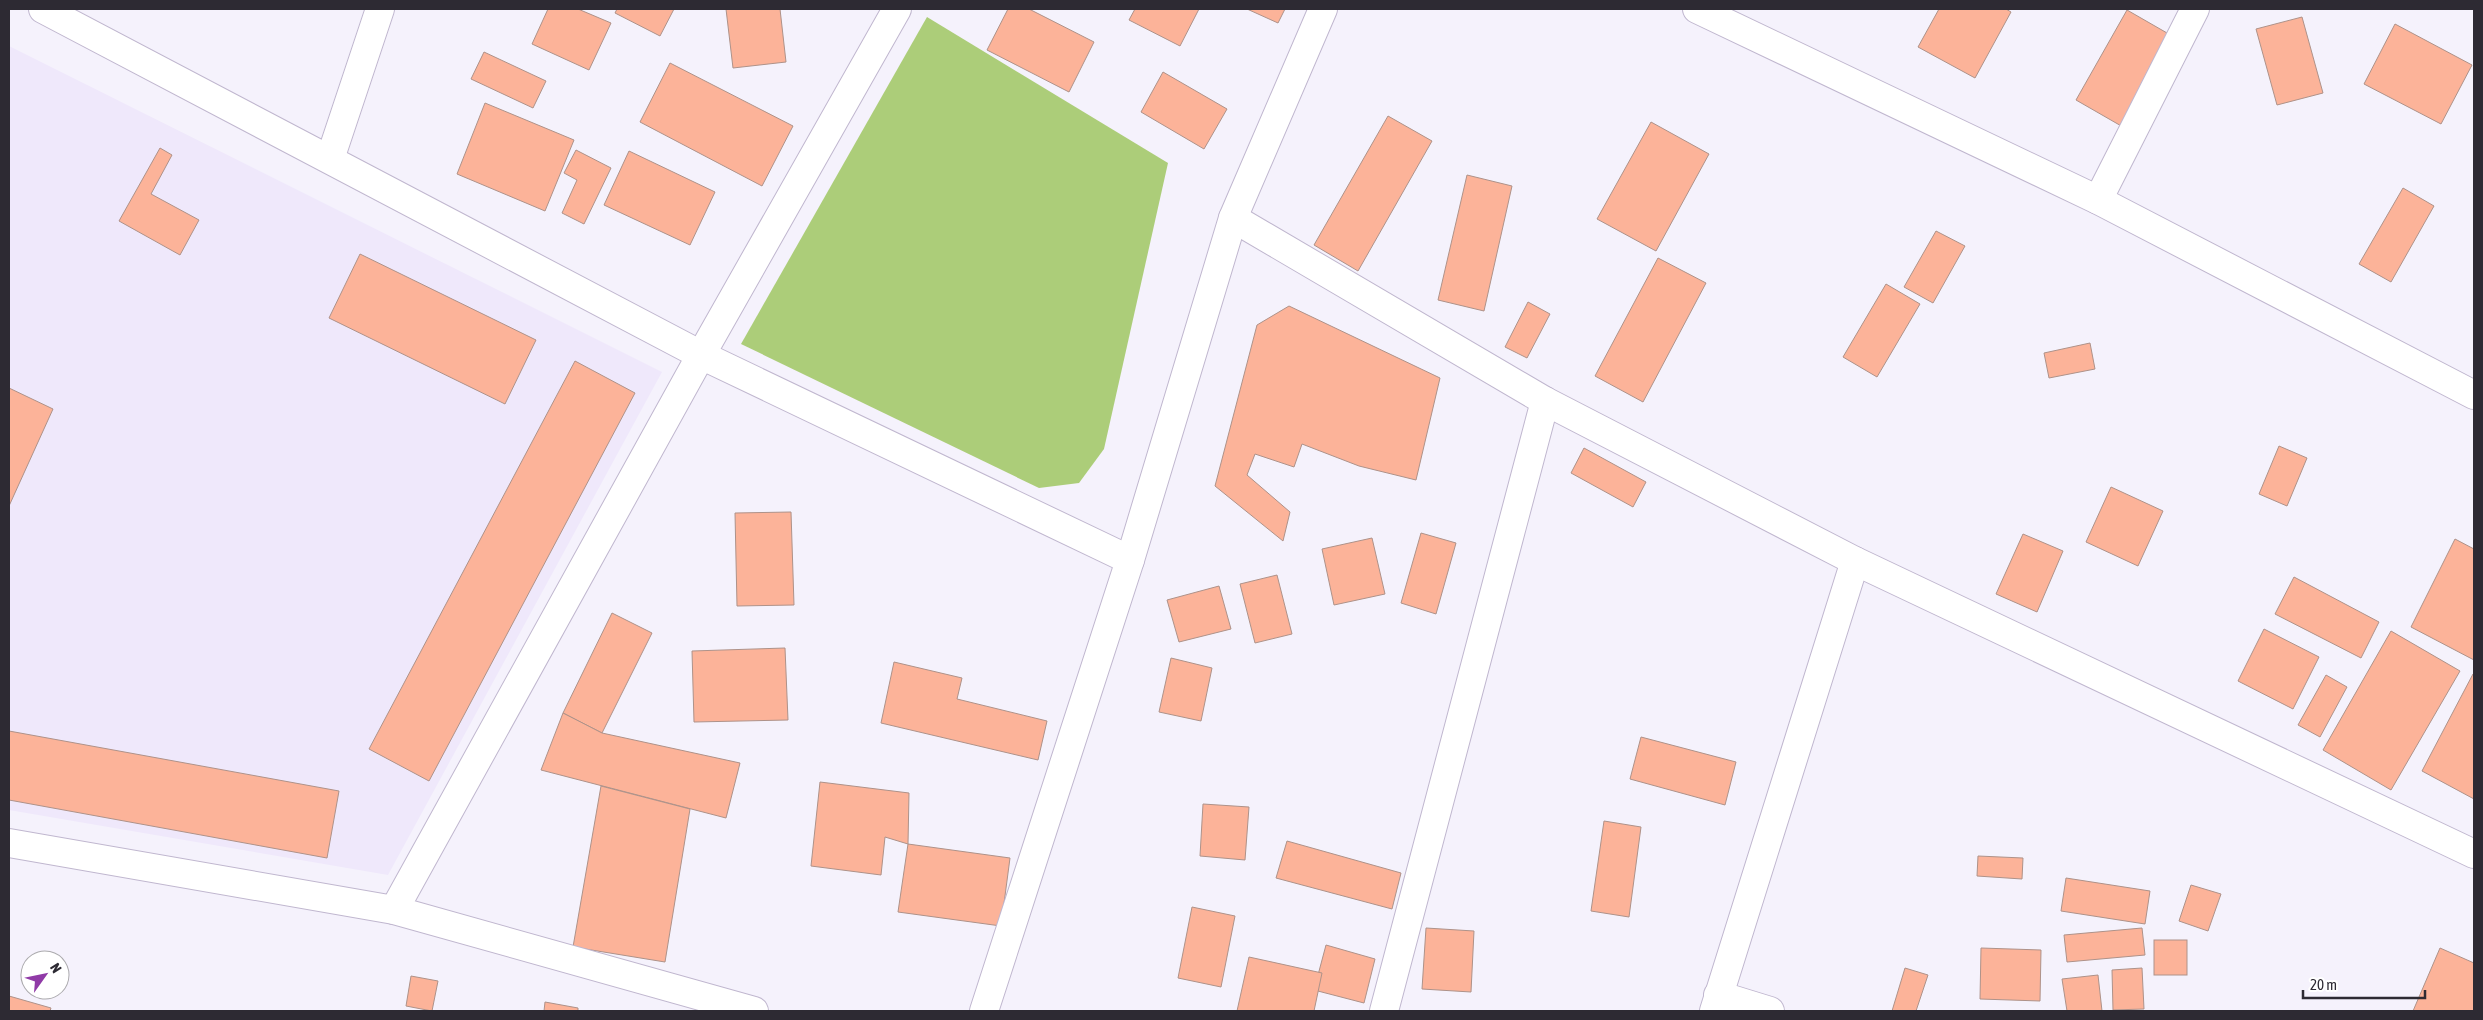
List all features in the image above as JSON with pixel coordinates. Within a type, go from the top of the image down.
[{"type":"street","points":[[43,9],[701,355],[1130,560]]},
{"type":"street","points":[[330,159],[380,9]]},
{"type":"street","points":[[394,910],[701,355],[897,9]]},
{"type":"street","points":[[984,1011],[1130,560],[1233,218],[1323,9]]},
{"type":"street","points":[[1697,9],[2098,200],[2474,395]]},
{"type":"street","points":[[2098,200],[2195,9]]},
{"type":"street","points":[[1233,218],[1545,401],[1855,561],[2474,854]]},
{"type":"street","points":[[1384,1011],[1545,401]]},
{"type":"street","points":[[1770,1011],[1716,1003],[1855,561]]},
{"type":"street","points":[[9,844],[394,910],[754,1011]]},
{"type":"shaded area","points":[[9,46],[662,372],[388,875],[9,810]]},
{"type":"green space","points":[[927,17],[1168,163],[1104,449],[1079,483],[1039,488],[741,344]]},
{"type":"building","points":[[548,9],[578,9],[611,23],[589,70],[532,44]]},
{"type":"building","points":[[617,9],[674,9],[660,36],[615,13]]},
{"type":"building","points":[[726,9],[780,9],[786,62],[733,68]]},
{"type":"building","points":[[1008,9],[1029,9],[1094,42],[1069,92],[987,50]]},
{"type":"building","points":[[1135,9],[1199,9],[1180,46],[1129,20]]},
{"type":"building","points":[[1247,9],[1285,9],[1278,23]]},
{"type":"building","points":[[1939,9],[2006,9],[2011,12],[1975,78],[1918,47]]},
{"type":"building","points":[[2127,10],[2174,37],[2123,127],[2076,100]]},
{"type":"building","points":[[2302,17],[2323,93],[2277,105],[2256,29]]},
{"type":"building","points":[[2395,24],[2472,65],[2441,124],[2364,84]]},
{"type":"building","points":[[484,52],[546,81],[533,108],[471,79]]},
{"type":"building","points":[[670,63],[793,126],[762,186],[640,122]]},
{"type":"building","points":[[1163,72],[1227,109],[1204,149],[1141,112]]},
{"type":"building","points":[[485,103],[574,140],[545,211],[457,174]]},
{"type":"building","points":[[1388,116],[1432,141],[1358,271],[1314,245]]},
{"type":"building","points":[[1651,122],[1709,154],[1656,251],[1597,219]]},
{"type":"building","points":[[160,148],[172,155],[151,194],[199,220],[180,255],[119,221]]},
{"type":"building","points":[[576,150],[611,168],[584,224],[562,213],[577,180],[564,173]]},
{"type":"building","points":[[629,151],[715,192],[690,245],[604,205]]},
{"type":"building","points":[[1467,175],[1512,186],[1484,311],[1438,300]]},
{"type":"building","points":[[2403,188],[2434,206],[2391,282],[2359,264]]},
{"type":"building","points":[[1936,231],[1965,246],[1933,303],[1904,287]]},
{"type":"building","points":[[360,254],[536,340],[505,404],[329,318]]},
{"type":"building","points":[[1658,258],[1706,283],[1643,402],[1595,376]]},
{"type":"building","points":[[1886,284],[1920,304],[1877,377],[1843,357]]},
{"type":"building","points":[[1528,302],[1550,314],[1527,358],[1505,347]]},
{"type":"building","points":[[1289,306],[1440,378],[1416,480],[1359,466],[1302,444],[1294,467],[1255,454],[1247,475],[1290,512],[1283,541],[1215,486],[1257,325]]},
{"type":"building","points":[[2090,343],[2095,369],[2049,378],[2044,353]]},
{"type":"building","points":[[575,361],[635,393],[429,781],[369,749]]},
{"type":"building","points":[[9,388],[53,409],[9,506]]},
{"type":"building","points":[[2279,446],[2307,458],[2287,506],[2259,494]]},
{"type":"building","points":[[1584,448],[1646,482],[1633,507],[1571,473]]},
{"type":"building","points":[[2111,487],[2163,511],[2138,566],[2086,542]]},
{"type":"building","points":[[791,512],[794,605],[737,606],[735,513]]},
{"type":"building","points":[[1421,533],[1456,543],[1436,614],[1401,603]]},
{"type":"building","points":[[2023,534],[2063,551],[2037,612],[1996,594]]},
{"type":"building","points":[[1372,538],[1385,594],[1334,605],[1322,549]]},
{"type":"building","points":[[2455,539],[2474,549],[2474,660],[2411,627]]},
{"type":"building","points":[[1277,575],[1292,634],[1255,643],[1240,584]]},
{"type":"building","points":[[2294,577],[2379,622],[2361,658],[2275,614]]},
{"type":"building","points":[[1219,586],[1231,629],[1179,642],[1167,600]]},
{"type":"building","points":[[612,613],[652,633],[602,733],[563,713]]},
{"type":"building","points":[[2264,629],[2319,657],[2293,709],[2238,681]]},
{"type":"building","points":[[2391,631],[2460,671],[2391,790],[2323,750]]},
{"type":"building","points":[[785,648],[788,720],[694,722],[692,651]]},
{"type":"building","points":[[1171,658],[1212,668],[1201,721],[1159,712]]},
{"type":"building","points":[[894,662],[962,678],[957,699],[1047,721],[1038,760],[881,723]]},
{"type":"building","points":[[2474,674],[2474,799],[2422,771]]},
{"type":"building","points":[[2326,675],[2347,687],[2320,737],[2298,725]]},
{"type":"building","points":[[563,713],[602,733],[740,763],[726,818],[541,770]]},
{"type":"building","points":[[9,731],[339,791],[327,858],[9,800]]},
{"type":"building","points":[[1641,737],[1736,762],[1725,805],[1630,779]]},
{"type":"building","points":[[820,782],[909,793],[908,844],[885,837],[881,875],[811,866]]},
{"type":"building","points":[[601,786],[690,809],[665,962],[573,947]]},
{"type":"building","points":[[1203,804],[1249,807],[1245,860],[1200,856]]},
{"type":"building","points":[[1604,821],[1641,827],[1629,917],[1591,911]]},
{"type":"building","points":[[1287,841],[1401,873],[1392,909],[1276,878]]},
{"type":"building","points":[[908,844],[1010,858],[1001,926],[898,912]]},
{"type":"building","points":[[1978,856],[2023,858],[2022,879],[1977,876]]},
{"type":"building","points":[[2066,878],[2150,891],[2145,924],[2061,911]]},
{"type":"building","points":[[2191,885],[2221,894],[2208,931],[2179,921]]},
{"type":"building","points":[[1192,907],[1235,916],[1221,987],[1178,978]]},
{"type":"building","points":[[1426,928],[1474,931],[1471,992],[1422,989]]},
{"type":"building","points":[[2142,928],[2145,955],[2067,962],[2064,935]]},
{"type":"building","points":[[2154,940],[2187,940],[2187,975],[2154,975]]},
{"type":"building","points":[[1326,945],[1375,959],[1364,1003],[1314,990]]},
{"type":"building","points":[[1981,948],[2041,950],[2040,1001],[1980,999]]},
{"type":"building","points":[[2440,948],[2474,963],[2474,1011],[2413,1011]]},
{"type":"building","points":[[1249,957],[1322,973],[1314,1011],[1237,1011]]},
{"type":"building","points":[[1905,968],[1928,975],[1916,1011],[1892,1011]]},
{"type":"building","points":[[2142,968],[2144,1009],[2113,1010],[2112,970]]},
{"type":"building","points":[[2098,975],[2102,1011],[2067,1011],[2062,979]]},
{"type":"building","points":[[411,976],[438,981],[432,1011],[406,1006]]},
{"type":"building","points":[[9,996],[51,1008],[50,1011],[9,1011]]},
{"type":"building","points":[[545,1002],[578,1008],[578,1011],[544,1011]]}]
